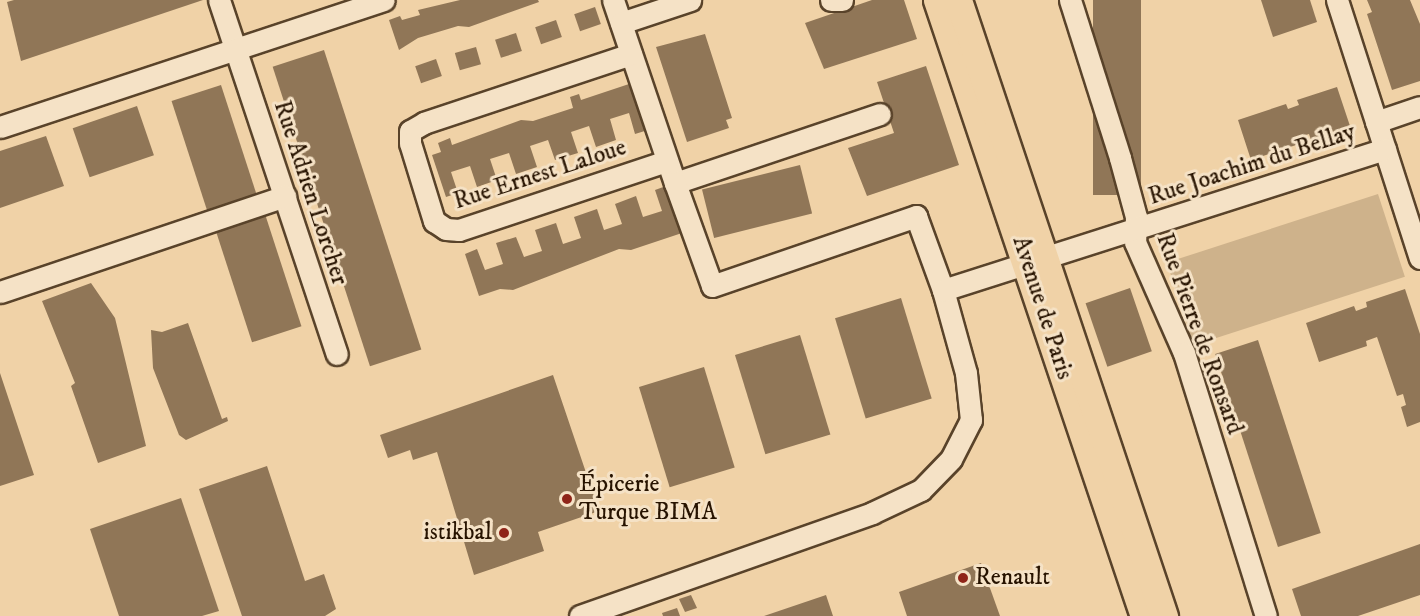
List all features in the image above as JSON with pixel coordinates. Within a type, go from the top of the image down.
[{"type":"main road","name":"Avenue de Paris","points":[[937,0],[1036,261],[1164,616]]},
{"type":"main road","name":"Avenue de Paris","points":[[958,0],[1144,616]]},
{"type":"street","name":"Rue Adrien Lorcher","points":[[219,0],[337,354]]},
{"type":"street","points":[[0,128],[384,0]]},
{"type":"street","points":[[580,616],[872,513],[921,490],[951,459],[971,420],[966,373],[943,290],[916,216],[712,285],[667,161],[613,0]]},
{"type":"street","points":[[621,23],[690,0]]},
{"type":"street","points":[[831,0],[842,0]]},
{"type":"street","name":"Rue Pierre de Ronsard","points":[[1070,0],[1120,158],[1136,217],[1135,242],[1184,352],[1266,616]]},
{"type":"street","points":[[1337,0],[1420,258]]},
{"type":"street","name":"Rue Ernest Laloue","points":[[631,54],[424,123],[410,131],[410,143],[434,221],[446,229],[459,230],[667,161]]},
{"type":"street","name":"Rue Joachim du Bellay","points":[[1376,122],[1420,107]]},
{"type":"street","points":[[675,183],[880,114]]},
{"type":"street","name":"Rue Joachim du Bellay","points":[[943,290],[1385,149]]},
{"type":"street","points":[[0,292],[285,196]]},
{"type":"shaded area","points":[[1378,194],[1405,277],[1194,345],[1167,263]]},
{"type":"building","points":[[14,0],[203,0],[21,61],[7,2]]},
{"type":"building","points":[[460,0],[538,0],[539,2],[469,27],[458,26],[418,38],[399,50],[389,20],[400,16],[402,20],[420,15],[418,10]]},
{"type":"building","points":[[872,0],[904,0],[917,39],[824,69],[805,23]]},
{"type":"building","points":[[1093,0],[1141,0],[1141,195],[1093,195]]},
{"type":"building","points":[[1261,0],[1310,0],[1317,22],[1273,37]]},
{"type":"building","points":[[1367,0],[1410,0],[1420,24],[1420,81],[1392,90],[1367,14],[1372,12]]},
{"type":"building","points":[[595,7],[601,24],[580,31],[574,14]]},
{"type":"building","points":[[556,20],[562,37],[541,44],[535,27]]},
{"type":"building","points":[[516,33],[522,51],[501,58],[495,40]]},
{"type":"building","points":[[705,34],[732,118],[726,120],[729,128],[687,142],[656,47]]},
{"type":"building","points":[[476,47],[481,64],[460,70],[455,53]]},
{"type":"building","points":[[324,50],[421,350],[370,366],[273,67]]},
{"type":"building","points":[[436,59],[442,76],[421,83],[415,66]]},
{"type":"building","points":[[926,66],[959,165],[867,196],[848,148],[894,133],[877,82]]},
{"type":"building","points":[[632,83],[648,130],[635,134],[629,113],[610,119],[616,140],[596,147],[589,126],[571,132],[578,153],[555,160],[548,140],[530,146],[537,167],[516,174],[509,153],[490,159],[497,180],[477,187],[470,166],[451,172],[458,193],[446,197],[432,155],[441,152],[438,143],[450,138],[452,145],[521,120],[533,121],[573,108],[570,97],[579,94],[581,100]]},
{"type":"building","points":[[221,85],[257,197],[208,213],[172,101]]},
{"type":"building","points":[[1337,87],[1350,126],[1311,140],[1309,134],[1297,138],[1299,144],[1251,160],[1238,120],[1286,104],[1288,109],[1299,105],[1297,100]]},
{"type":"building","points":[[137,106],[154,155],[90,177],[73,128]]},
{"type":"building","points":[[46,136],[64,186],[0,208],[0,151]]},
{"type":"building","points":[[800,165],[812,214],[714,238],[702,189]]},
{"type":"building","points":[[666,186],[682,233],[631,250],[619,249],[513,290],[500,289],[479,296],[465,254],[477,249],[485,270],[503,264],[496,243],[516,237],[524,257],[542,251],[535,230],[556,223],[563,244],[581,238],[574,217],[597,209],[604,230],[622,224],[615,204],[636,196],[643,217],[662,211],[655,190]]},
{"type":"building","points":[[265,214],[301,326],[252,342],[216,230]]},
{"type":"building","points":[[91,283],[115,318],[146,446],[98,463],[71,386],[75,383],[42,301]]},
{"type":"building","points":[[1130,288],[1152,351],[1107,367],[1086,303]]},
{"type":"building","points":[[1405,289],[1420,334],[1420,422],[1407,427],[1401,407],[1406,405],[1403,394],[1397,396],[1377,337],[1366,341],[1367,346],[1319,362],[1306,323],[1354,306],[1356,311],[1367,307],[1366,302]]},
{"type":"building","points":[[901,298],[932,398],[866,419],[835,318]]},
{"type":"building","points":[[188,323],[222,419],[227,417],[228,421],[186,440],[179,435],[153,368],[151,330],[162,332]]},
{"type":"building","points":[[800,335],[830,434],[765,454],[735,355]]},
{"type":"building","points":[[1258,340],[1321,533],[1278,547],[1215,354]]},
{"type":"building","points":[[704,367],[735,467],[670,487],[639,387]]},
{"type":"building","points":[[0,373],[34,475],[0,486]]},
{"type":"building","points":[[553,375],[599,511],[538,532],[544,551],[474,575],[437,452],[413,460],[410,450],[388,458],[380,435]]},
{"type":"building","points":[[267,466],[305,581],[324,574],[336,609],[325,616],[242,616],[199,489]]},
{"type":"building","points":[[181,498],[219,611],[202,616],[119,616],[90,529]]},
{"type":"building","points":[[1420,544],[1420,595],[1358,616],[1301,616],[1292,589]]},
{"type":"building","name":"Renault","points":[[981,563],[1000,616],[907,616],[899,592]]},
{"type":"building","points":[[691,595],[697,608],[685,612],[679,599]]},
{"type":"building","points":[[826,595],[833,616],[764,616]]},
{"type":"building","points":[[677,608],[680,616],[663,616],[662,613]]},
{"type":"place","name":"Épicerie Turque BIMA","points":[[567,499]]},
{"type":"place","name":"istikbal","points":[[504,533]]},
{"type":"place","name":"Renault","points":[[963,578]]}]
